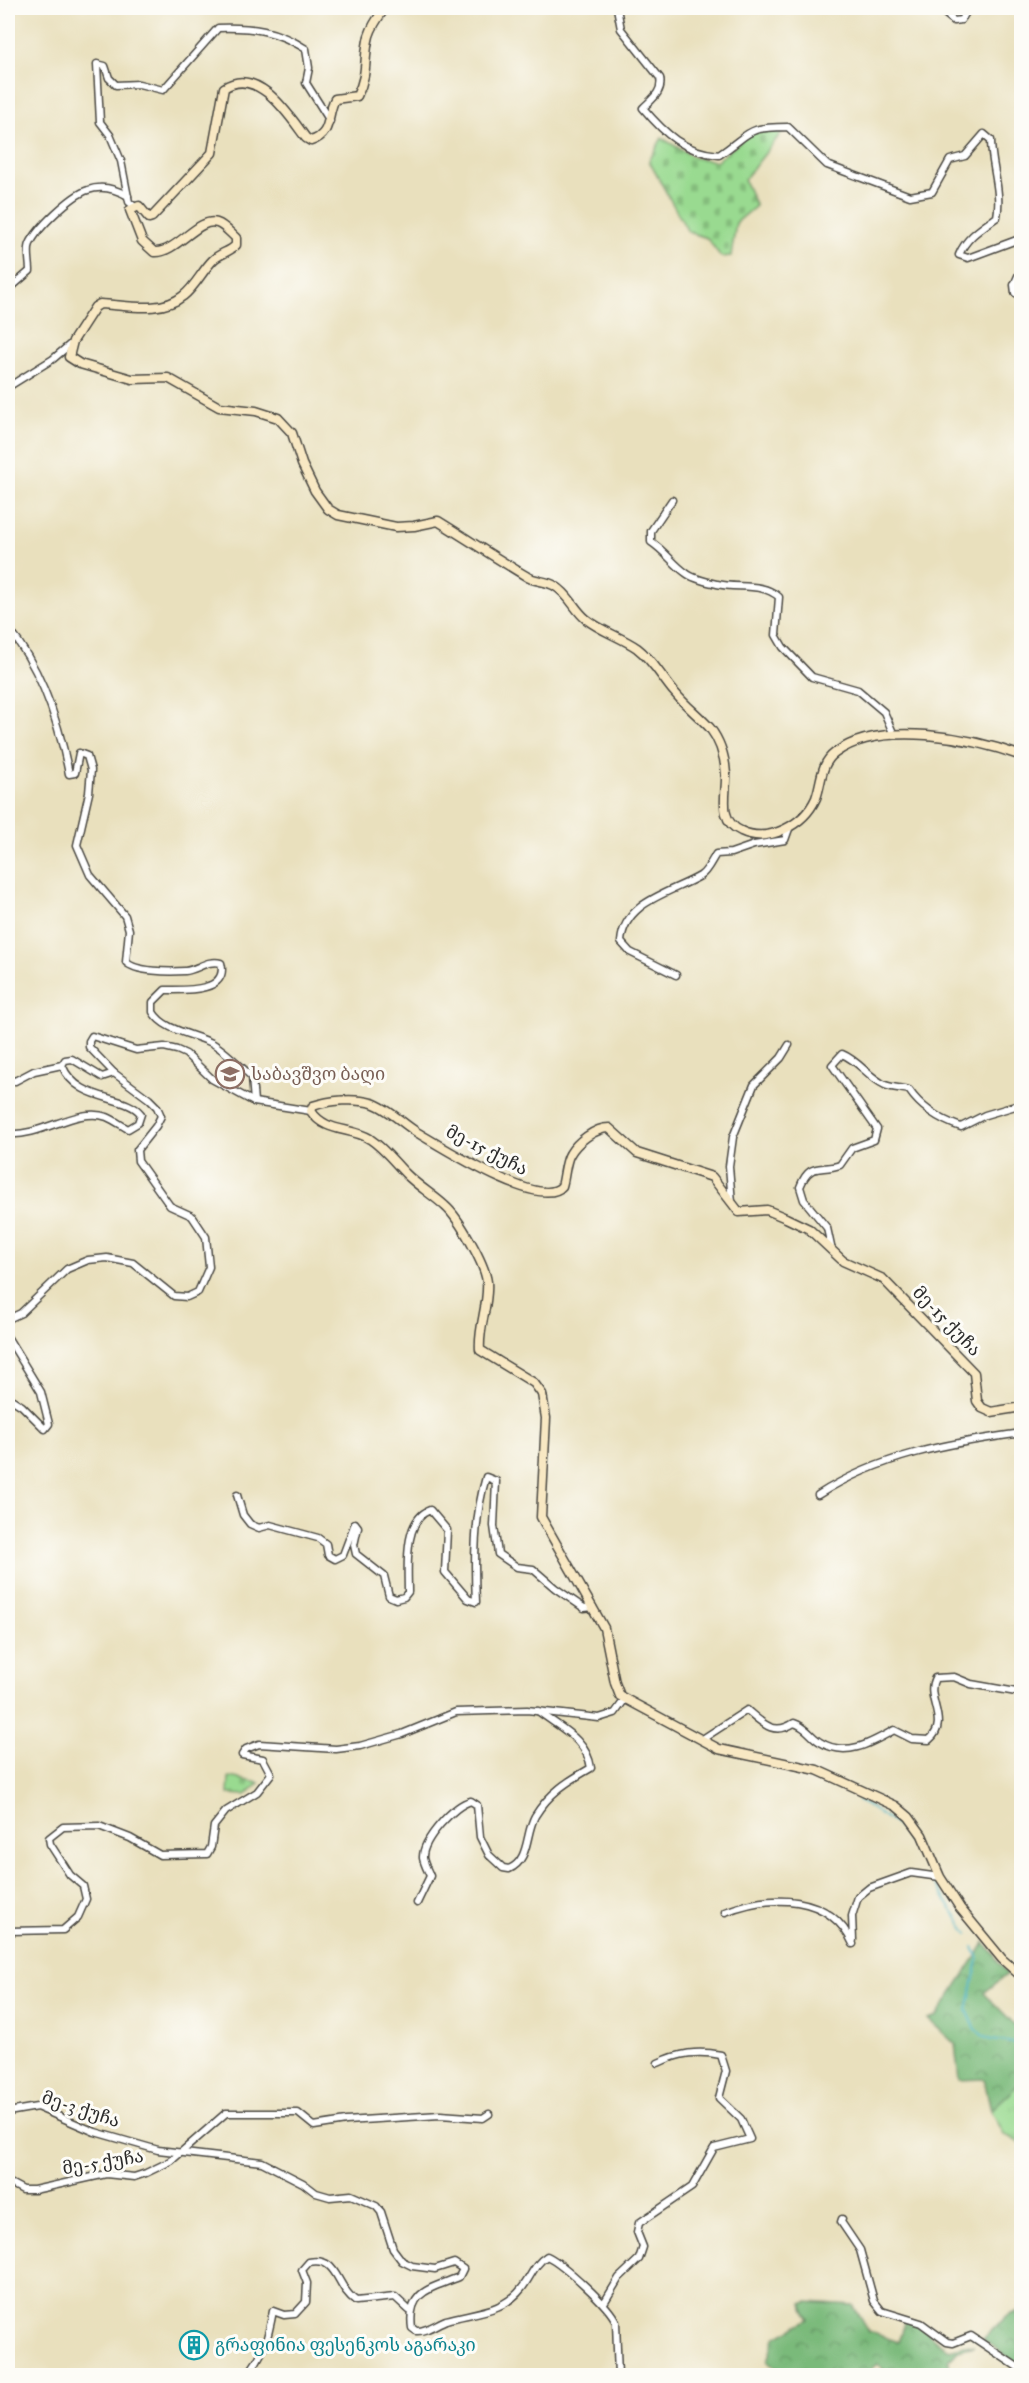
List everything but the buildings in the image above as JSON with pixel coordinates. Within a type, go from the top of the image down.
[{"type":"street","points":[[330,122],[306,83],[309,68],[306,50],[284,35],[242,27],[218,28],[163,90],[140,84],[116,85],[109,78],[105,66],[97,64],[100,122],[110,135],[121,161],[129,202],[134,206],[139,206],[149,218],[212,153],[222,93],[227,85],[247,84],[267,91],[311,141],[325,133],[330,122],[331,107],[335,99],[357,96],[363,85],[367,69],[369,34],[385,8]]},
{"type":"street","points":[[617,8],[621,29],[660,78],[662,86],[643,108],[656,124],[681,145],[699,153],[719,155],[743,135],[759,128],[788,127],[827,165],[910,196],[932,192],[950,160],[965,156],[984,134],[991,140],[991,158],[1000,200],[997,217],[977,231],[962,247],[959,255],[968,258],[1022,238]]},
{"type":"street","points":[[938,8],[954,21],[961,20],[969,8]]},
{"type":"street","points":[[8,290],[30,271],[28,246],[38,230],[74,200],[87,190],[113,188],[128,196]]},
{"type":"street","points":[[134,206],[130,210],[142,240],[154,252],[175,245],[209,222],[216,222],[224,227],[236,238],[236,245],[231,251],[215,258],[184,296],[173,303],[156,307],[100,304],[95,307],[68,354],[80,364],[132,379],[168,378],[219,407],[256,411],[278,418],[292,433],[302,464],[315,490],[328,508],[338,515],[396,526],[414,526],[438,521],[506,561],[528,578],[554,585],[564,592],[585,618],[637,648],[653,663],[675,693],[712,732],[724,758],[726,775],[724,810],[730,823],[740,831],[771,835],[790,826],[816,798],[824,764],[833,754],[860,738],[894,735],[969,741],[989,744],[1022,756]]},
{"type":"street","points":[[1022,267],[1014,285],[1015,293],[1022,295]]},
{"type":"street","points":[[8,387],[53,359],[73,342]]},
{"type":"street","points":[[672,500],[651,531],[651,542],[664,550],[686,574],[718,584],[767,588],[779,597],[776,635],[783,647],[812,677],[858,690],[884,712],[894,735]]},
{"type":"street","points":[[8,628],[39,677],[57,726],[69,774],[75,773],[79,753],[87,756],[91,770],[89,793],[77,844],[90,875],[125,916],[129,930],[126,962],[140,970],[185,971],[215,961],[221,963],[222,975],[217,981],[197,990],[165,990],[153,1002],[153,1012],[165,1024],[213,1044],[230,1057],[252,1077],[254,1102]]},
{"type":"street","points":[[676,975],[630,952],[621,942],[629,920],[651,898],[702,875],[716,854],[731,853],[785,840],[790,826]]},
{"type":"street","points":[[8,1319],[21,1313],[67,1269],[88,1260],[107,1258],[133,1263],[174,1296],[187,1297],[198,1292],[209,1267],[206,1237],[192,1216],[170,1206],[138,1161],[136,1149],[156,1126],[161,1116],[157,1107],[114,1073],[89,1047],[88,1041],[92,1036],[136,1050],[164,1047],[177,1050],[186,1054],[212,1079],[254,1102],[311,1112],[315,1118],[331,1128],[358,1132],[382,1147],[405,1173],[447,1208],[459,1225],[487,1280],[480,1350],[534,1383],[542,1394],[546,1418],[541,1517],[594,1607],[608,1640],[618,1693],[728,1753],[817,1770],[896,1806],[909,1817],[922,1835],[940,1876],[960,1908],[1002,1959],[1022,1977]]},
{"type":"street","points":[[732,1206],[729,1166],[733,1137],[754,1085],[781,1058],[789,1045]]},
{"type":"street","points":[[832,1252],[827,1228],[804,1200],[800,1187],[804,1177],[813,1170],[824,1166],[840,1165],[852,1148],[874,1140],[877,1129],[832,1065],[842,1053],[856,1060],[870,1076],[886,1085],[909,1090],[916,1101],[946,1122],[961,1127],[985,1115],[1022,1104]]},
{"type":"street","points":[[8,1080],[15,1081],[34,1071],[62,1065],[65,1060],[72,1059],[102,1077],[114,1073]]},
{"type":"street","points":[[8,1134],[35,1132],[89,1114],[106,1117],[128,1128],[138,1123],[141,1114],[136,1107],[104,1099],[83,1089],[64,1071],[62,1065]]},
{"type":"street","name":"მე-15 ქუჩა","points":[[311,1112],[313,1106],[326,1102],[373,1103],[417,1132],[510,1183],[543,1193],[558,1191],[562,1186],[570,1153],[596,1131],[609,1128],[637,1153],[712,1177],[719,1183],[732,1206],[742,1214],[767,1210],[809,1229],[843,1261],[875,1274],[894,1288],[974,1373],[977,1401],[985,1411],[1020,1408]]},
{"type":"street","points":[[8,1338],[41,1392],[49,1424],[45,1429],[22,1406],[8,1397]]},
{"type":"street","points":[[818,1495],[843,1479],[896,1457],[945,1444],[1022,1433]]},
{"type":"street","points":[[237,1495],[243,1515],[250,1524],[259,1528],[270,1525],[318,1538],[326,1544],[328,1555],[335,1559],[343,1555],[355,1522],[358,1527],[354,1545],[356,1554],[384,1576],[389,1596],[396,1599],[404,1597],[408,1592],[408,1552],[415,1524],[423,1513],[430,1510],[447,1530],[445,1572],[468,1599],[476,1602],[475,1555],[480,1495],[486,1478],[496,1481],[494,1526],[498,1554],[517,1567],[533,1569],[584,1608],[594,1607]]},
{"type":"street","points":[[701,1740],[747,1710],[774,1730],[783,1730],[794,1723],[802,1725],[820,1742],[838,1748],[863,1748],[894,1730],[912,1739],[929,1740],[936,1734],[939,1726],[931,1685],[935,1678],[954,1677],[971,1684],[1022,1693]]},
{"type":"street","points":[[8,1931],[63,1930],[78,1917],[86,1899],[83,1886],[70,1875],[50,1844],[49,1838],[63,1827],[99,1826],[130,1838],[159,1856],[207,1854],[211,1847],[214,1826],[226,1811],[257,1792],[271,1774],[263,1760],[243,1755],[246,1749],[259,1744],[336,1749],[360,1746],[402,1734],[456,1712],[538,1710],[599,1718],[615,1713],[626,1699]]},
{"type":"street","points":[[417,1903],[430,1876],[423,1858],[426,1845],[450,1813],[463,1803],[471,1801],[477,1806],[480,1837],[489,1855],[503,1868],[509,1869],[521,1860],[535,1817],[559,1786],[591,1768],[589,1753],[579,1741],[538,1710]]},
{"type":"street","points":[[725,1912],[745,1904],[801,1900],[837,1919],[847,1929],[854,1944],[852,1916],[858,1897],[869,1888],[911,1874],[940,1876]]},
{"type":"street","points":[[604,2303],[619,2278],[639,2259],[643,2247],[637,2232],[639,2223],[692,2187],[714,2148],[750,2139],[741,2119],[719,2098],[726,2071],[721,2055],[705,2051],[676,2054],[658,2064]]},
{"type":"street","name":"მე-3 ქუჩა","points":[[8,2112],[37,2107],[95,2132],[158,2150],[180,2151]]},
{"type":"street","name":"მე-5 ქუჩა","points":[[8,2182],[22,2190],[34,2190],[106,2174],[134,2176],[171,2161],[226,2114],[298,2113],[314,2126],[346,2121],[440,2115],[483,2118],[489,2114]]},
{"type":"street","points":[[180,2151],[262,2162],[303,2183],[316,2193],[330,2197],[351,2195],[376,2206],[381,2212],[393,2249],[402,2260],[425,2269],[454,2263],[463,2269],[459,2277],[420,2296],[410,2310],[412,2328],[420,2332],[447,2320],[479,2314],[494,2308],[521,2289],[538,2261],[547,2256],[604,2303],[616,2322],[618,2376]]},
{"type":"street","points":[[842,2219],[841,2222],[860,2250],[874,2301],[882,2311],[921,2323],[947,2342],[953,2343],[971,2336],[1022,2370]]},
{"type":"street","points":[[246,2376],[258,2362],[267,2344],[273,2312],[284,2315],[295,2314],[306,2302],[307,2283],[302,2270],[309,2262],[327,2262],[334,2268],[342,2287],[356,2301],[395,2297],[410,2310]]},
{"type":"green space","points":[[760,128],[782,132],[744,180],[756,206],[736,223],[731,256],[721,257],[707,238],[688,232],[649,161],[662,138],[695,158],[717,161],[746,136]]},
{"type":"green space","points":[[229,1777],[259,1783],[246,1795],[228,1794]]},
{"type":"green space","points":[[985,1942],[1007,1974],[984,1993],[1021,2031],[1021,2082],[991,2110],[984,2079],[959,2080],[955,2044],[928,2019],[937,2016]]},
{"type":"green space","points":[[1021,2082],[1021,2144],[1004,2134],[991,2110]]},
{"type":"green space","points":[[807,2302],[853,2305],[869,2332],[899,2342],[906,2319],[949,2349],[965,2345],[974,2346],[958,2350],[949,2360],[950,2372],[932,2375],[890,2375],[877,2364],[864,2375],[806,2375],[803,2371],[784,2375],[768,2361],[775,2338],[809,2319],[802,2304]]},
{"type":"green space","points":[[1021,2310],[1021,2367],[983,2339],[1007,2316]]},
{"type":"waterway","points":[[858,1801],[898,1827],[925,1867]]},
{"type":"waterway","points":[[933,1881],[968,1934]]},
{"type":"waterway","points":[[973,1947],[978,1959],[967,2010],[975,2028],[991,2040],[1022,2044]]},
{"type":"place","name":"საბავშვო ბაღი","points":[[230,1074]]},
{"type":"place","name":"გრაფინია ფესენკოს აგარაკი","points":[[194,2345]]}]
